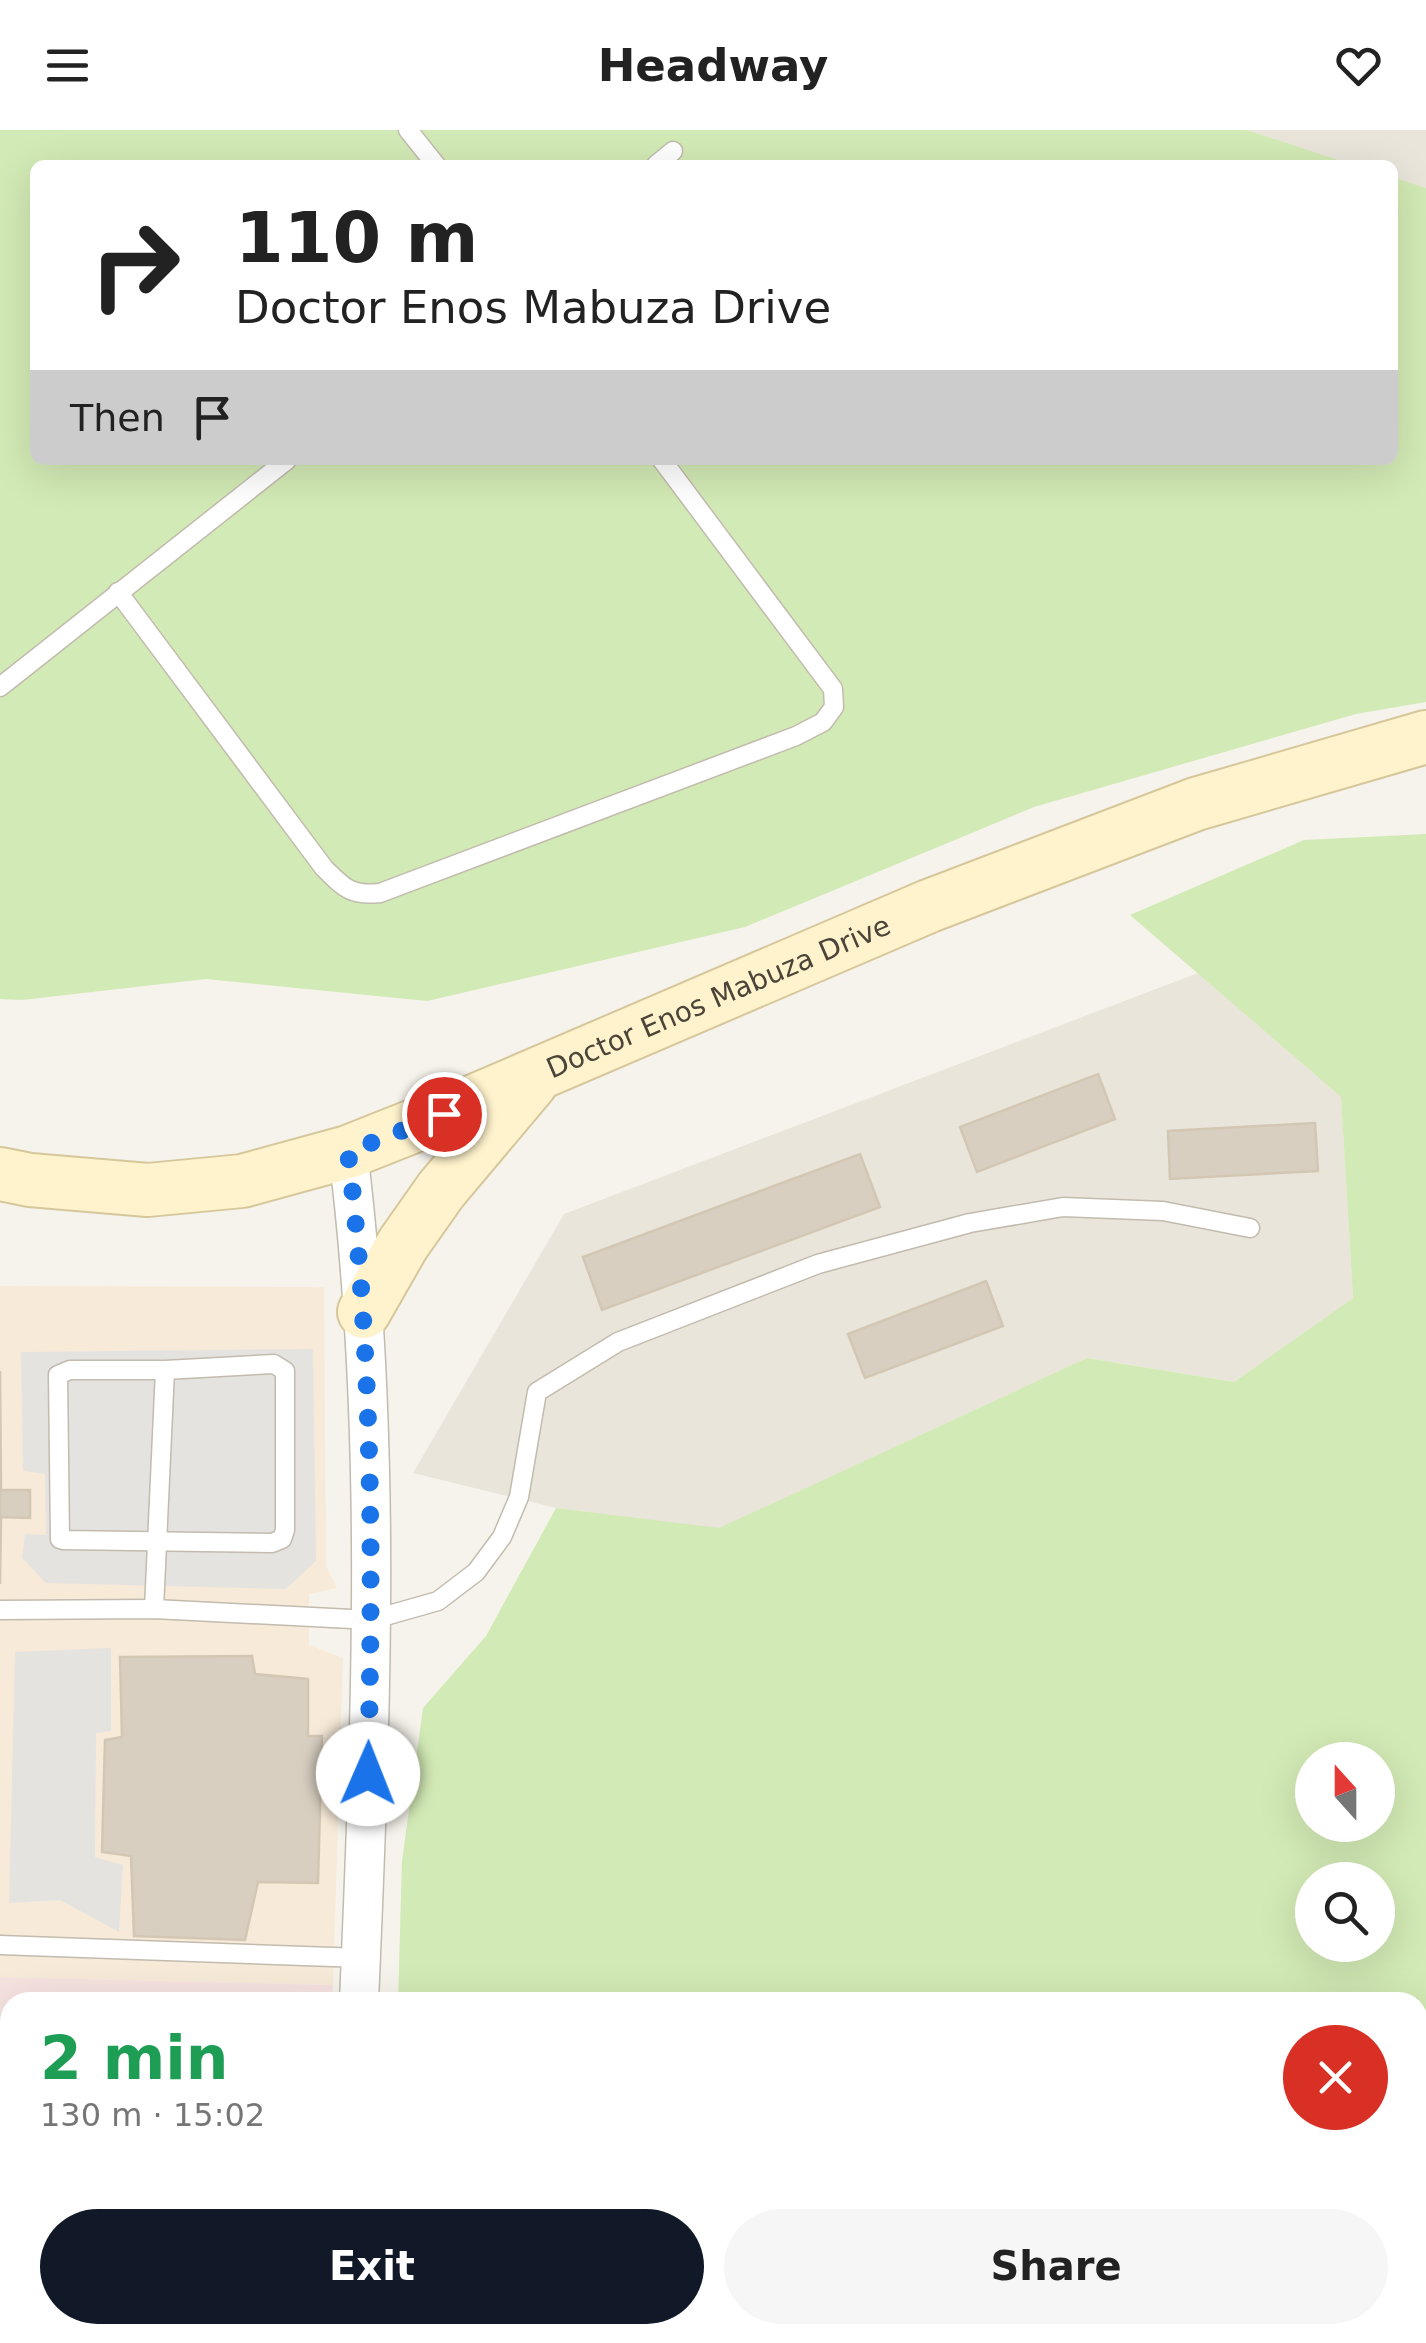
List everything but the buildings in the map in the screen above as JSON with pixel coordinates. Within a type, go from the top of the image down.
[{"type":"main road","name":"Doctor Enos Mabuza Drive","points":[[0,1174],[148,1190],[242,1181],[348,1152],[929,906],[1196,804],[1426,738]]},
{"type":"main road","points":[[364,1312],[403,1244],[441,1190],[538,1074]]},
{"type":"street","points":[[348,1152],[364,1312],[371,1620],[360,1992]]},
{"type":"lane","points":[[408,130],[432,160]]},
{"type":"lane","points":[[662,160],[672,151]]},
{"type":"lane","points":[[0,687],[281,465]]},
{"type":"lane","points":[[118,592],[324,868],[343,887],[360,895],[380,893],[796,736],[823,722],[834,707],[833,689],[666,465]]},
{"type":"lane","points":[[0,1610],[154,1609],[371,1620],[438,1600],[476,1572],[502,1537],[520,1497],[537,1392],[618,1342],[818,1264],[970,1224],[1063,1207],[1163,1211],[1250,1228]]},
{"type":"lane","points":[[274,1364],[285,1371],[282,1539],[272,1543],[60,1539],[58,1375],[70,1370],[165,1370],[274,1364]]},
{"type":"lane","points":[[154,1609],[165,1370]]},
{"type":"lane","points":[[0,1945],[361,1958]]},
{"type":"shaded area","points":[[1247,130],[1426,130],[1426,188],[1398,179],[1398,160],[1339,160]]},
{"type":"shaded area","points":[[1198,973],[1341,1097],[1353,1298],[1234,1382],[1087,1358],[718,1529],[556,1508],[413,1473],[564,1214]]},
{"type":"shaded area","points":[[0,1286],[324,1287],[326,1566],[337,1588],[309,1594],[309,1645],[343,1658],[333,1985],[0,1977]]},
{"type":"shaded area","points":[[313,1349],[316,1561],[286,1589],[46,1583],[22,1558],[25,1534],[46,1535],[45,1474],[23,1471],[21,1352]]},
{"type":"shaded area","points":[[111,1648],[111,1731],[96,1733],[95,1857],[123,1865],[119,1932],[60,1900],[9,1903],[15,1652]]},
{"type":"shaded area","points":[[0,1977],[333,1985],[333,1992],[0,1992]]},
{"type":"green space","points":[[0,130],[1247,130],[1339,160],[30,160],[30,465],[1398,465],[1398,179],[1426,188],[1426,702],[1356,714],[1034,807],[745,927],[427,1001],[206,979],[22,1000],[0,999]]},
{"type":"green space","points":[[1426,834],[1426,1992],[398,1992],[402,1861],[423,1708],[486,1636],[556,1508],[719,1528],[1087,1358],[1234,1382],[1353,1298],[1341,1097],[1130,915],[1304,840]]},
{"type":"route","points":[[368,1774],[371,1620],[366,1344],[362,1268],[348,1152],[444,1114]]}]
